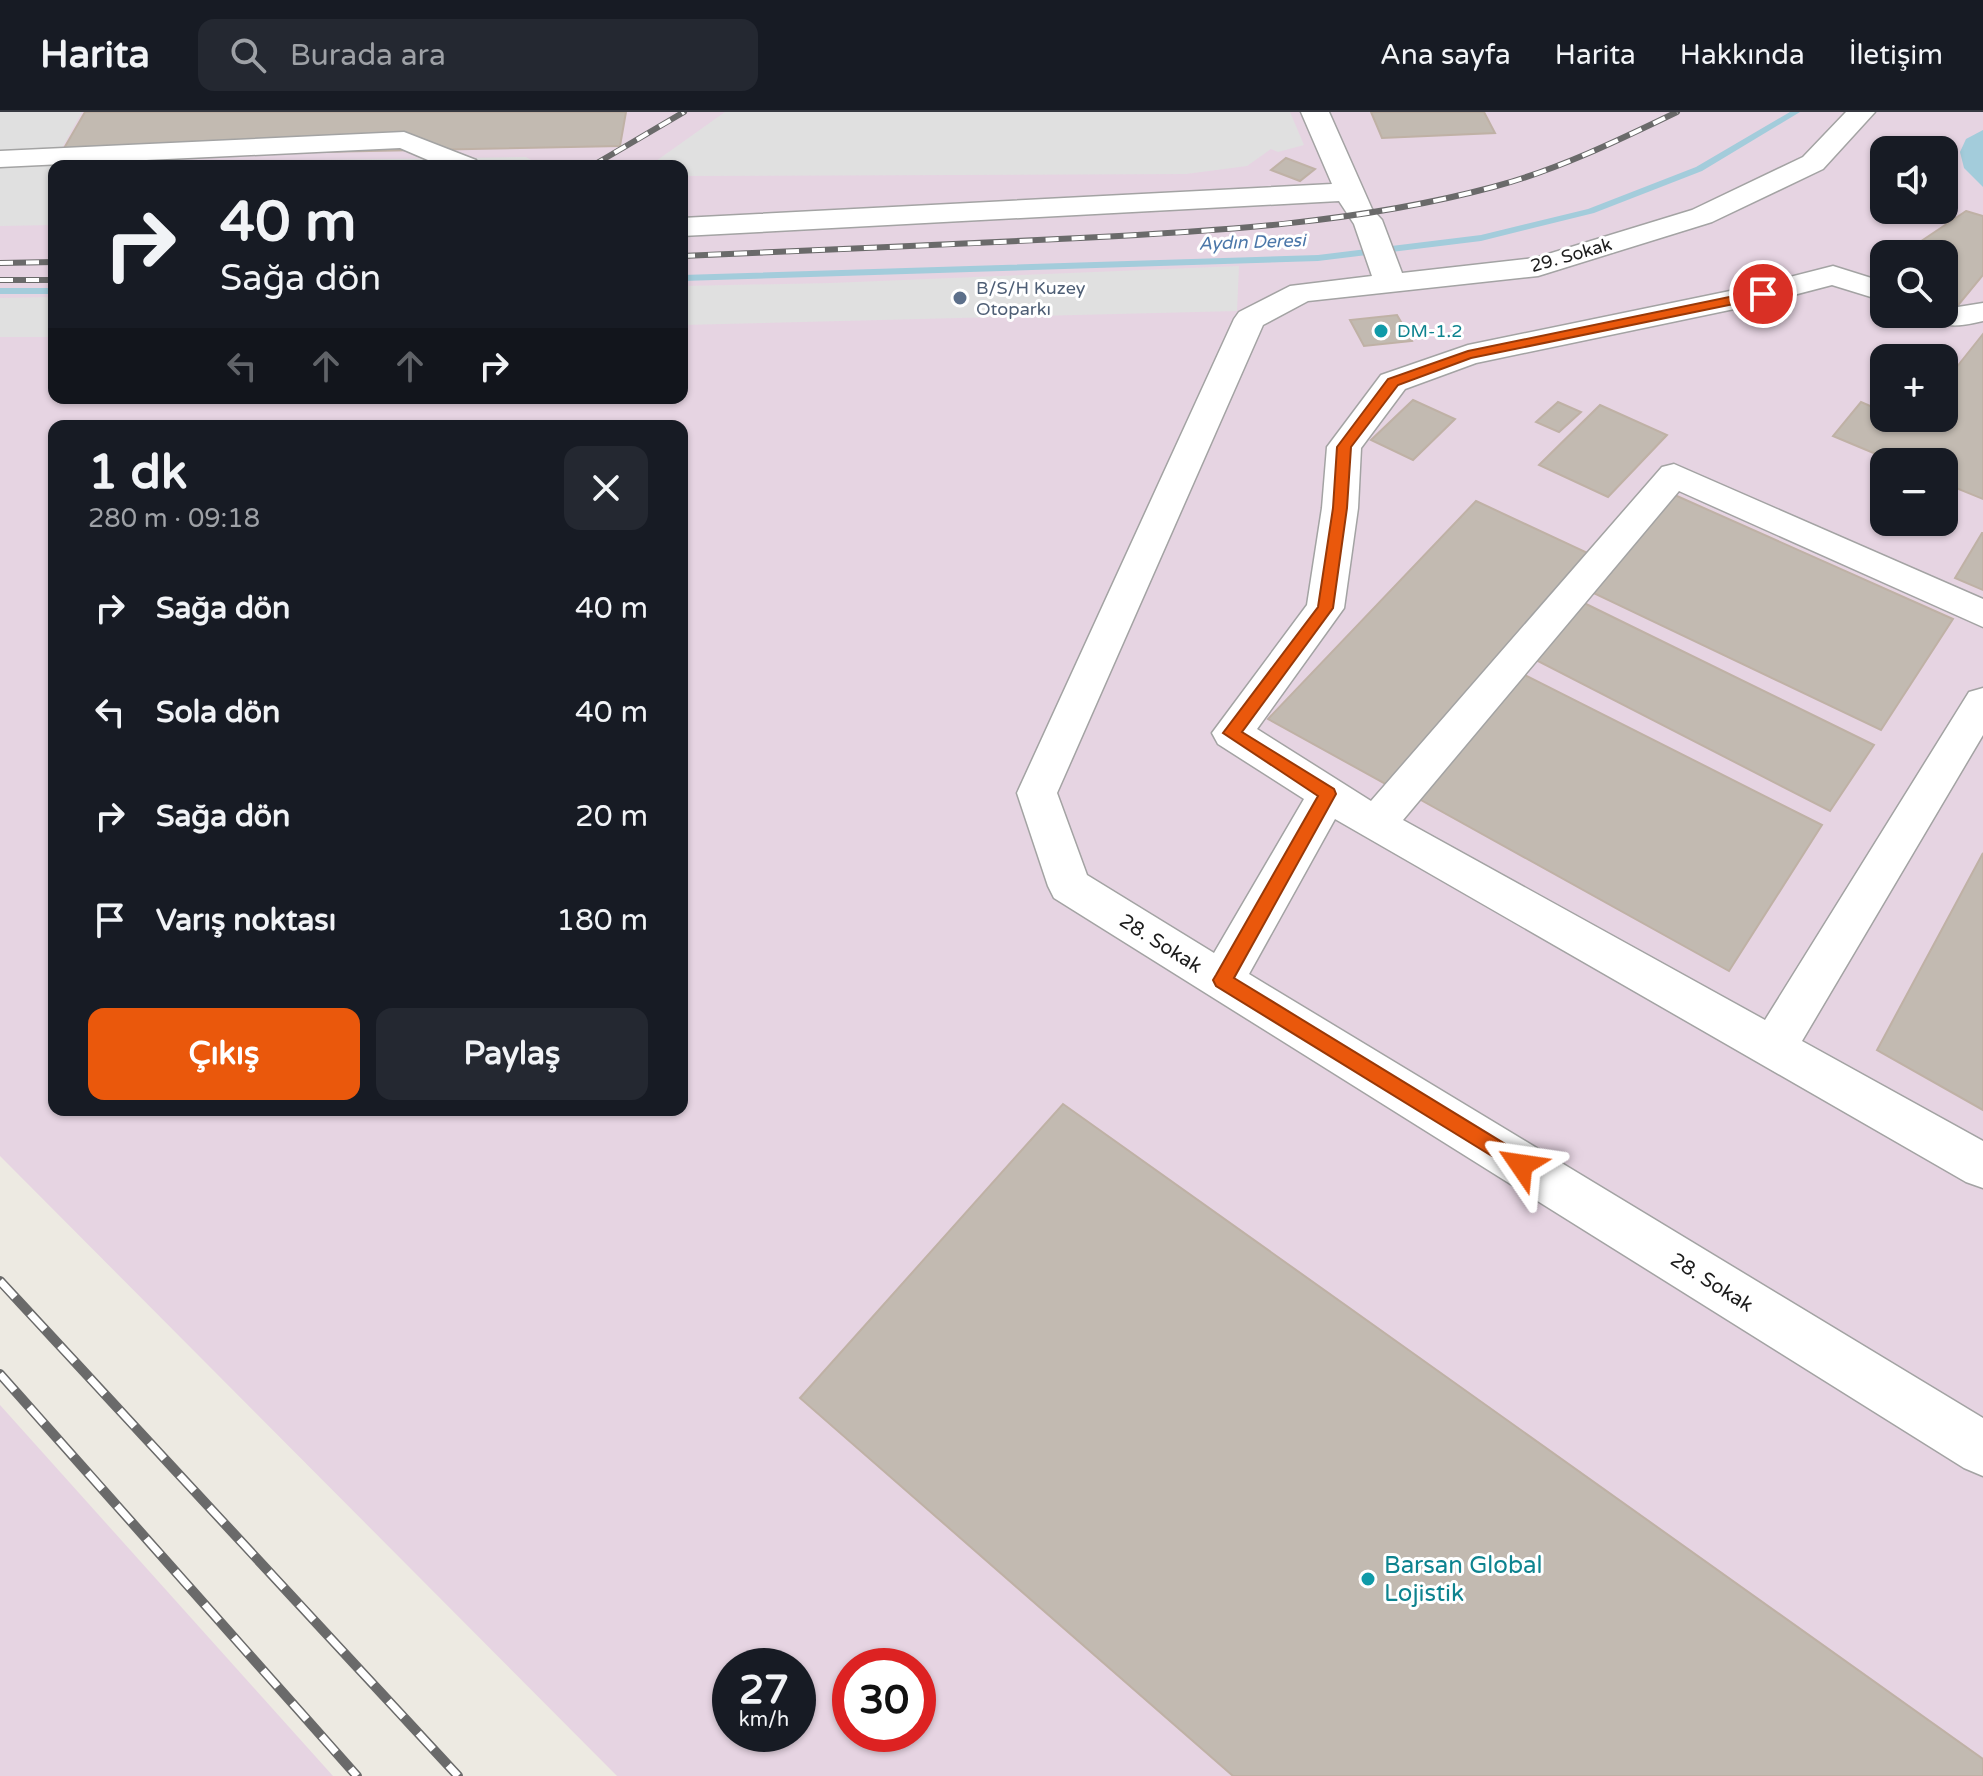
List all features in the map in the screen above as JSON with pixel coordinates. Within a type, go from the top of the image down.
[{"type":"street","points":[[1315,112],[1387,275]]},
{"type":"street","name":"29. Sokak","points":[[1250,319],[1301,293],[1387,275],[1538,267],[1702,216],[1813,163],[1861,112]]},
{"type":"street","points":[[0,159],[404,140],[452,160]]},
{"type":"street","points":[[688,204],[1350,192]]},
{"type":"street","points":[[688,227],[1350,192]]},
{"type":"street","points":[[1870,287],[1833,275],[1763,294],[1468,355],[1393,382],[1344,447],[1340,508],[1325,608],[1232,733],[1375,824],[1983,1166]]},
{"type":"street","points":[[1958,317],[1983,312]]},
{"type":"street","name":"28. Sokak","points":[[1250,319],[1037,793],[1069,886],[1983,1449]]},
{"type":"street","points":[[1375,824],[1674,475],[1983,614]]},
{"type":"street","points":[[1774,1046],[1983,702]]},
{"type":"street","points":[[1222,980],[1328,794]]},
{"type":"shaded area","points":[[0,112],[1983,112],[1983,1776],[617,1776],[0,1156]]},
{"type":"shaded area","points":[[0,112],[82,112],[55,160],[48,160],[48,225],[0,226]]},
{"type":"shaded area","points":[[725,112],[1290,112],[1304,145],[1278,152],[1271,149],[1247,166],[1186,174],[688,176],[688,160],[657,160]]},
{"type":"shaded area","points":[[526,157],[531,160],[323,160]]},
{"type":"shaded area","name":"B/S/H Kuzey Otoparkı","points":[[1239,266],[1237,311],[688,325],[688,286]]},
{"type":"shaded area","points":[[48,297],[48,337],[0,337],[0,298]]},
{"type":"shaded area","points":[[0,1405],[333,1776],[0,1776]]},
{"type":"water","points":[[1983,130],[1983,187],[1964,168],[1960,152],[1966,139]]},
{"type":"building","points":[[85,112],[626,112],[620,146],[59,157]]},
{"type":"building","points":[[1371,112],[1484,112],[1495,133],[1382,138]]},
{"type":"building","points":[[1286,158],[1315,169],[1300,181],[1271,170]]},
{"type":"building","points":[[1966,211],[1983,216],[1983,275],[1958,305],[1958,240],[1923,240],[1947,224],[1958,224],[1958,216]]},
{"type":"building","name":"DM-1.2","points":[[1397,315],[1412,341],[1364,346],[1350,320]]},
{"type":"building","points":[[1983,334],[1983,499],[1958,489],[1958,448],[1870,448],[1870,452],[1833,436],[1861,402],[1870,406],[1870,432],[1958,432],[1958,365]]},
{"type":"building","points":[[1413,400],[1455,419],[1413,460],[1371,440]]},
{"type":"building","points":[[1558,402],[1581,412],[1559,432],[1536,422]]},
{"type":"building","points":[[1600,405],[1667,435],[1608,497],[1539,465]]},
{"type":"building","points":[[1668,492],[1953,619],[1881,730],[1585,589]]},
{"type":"building","points":[[1476,501],[1592,555],[1391,787],[1268,719]]},
{"type":"building","points":[[1983,533],[1983,590],[1955,578]]},
{"type":"building","points":[[1580,601],[1874,745],[1830,811],[1530,657]]},
{"type":"building","points":[[1517,671],[1822,825],[1729,971],[1412,795]]},
{"type":"building","points":[[1983,853],[1983,1110],[1877,1050]]},
{"type":"building","name":"Barsan Global Lojistik","points":[[1063,1104],[1983,1759],[1983,1776],[1233,1776],[800,1398]]},
{"type":"waterway","name":"Aydın Deresi","points":[[688,278],[1318,258],[1481,238],[1591,211],[1699,169],[1796,112]]},
{"type":"waterway","name":"Aydın Deresi","points":[[0,291],[48,291]]},
{"type":"railway","points":[[602,160],[684,112]]},
{"type":"railway","points":[[688,256],[1132,235],[1339,217],[1442,199],[1517,180],[1586,154],[1677,112]]},
{"type":"railway","points":[[0,263],[48,262]]},
{"type":"railway","points":[[0,280],[48,280]]},
{"type":"railway","points":[[0,1281],[458,1776]]},
{"type":"railway","points":[[0,1374],[357,1776]]},
{"type":"place","name":"B/S/H Kuzey Otoparkı","points":[[960,298]]},
{"type":"place","name":"DM-1.2","points":[[1381,331]]},
{"type":"place","name":"Barsan Global Lojistik","points":[[1368,1579]]},
{"type":"route","points":[[1521,1165],[1222,980],[1328,794],[1232,733],[1325,608],[1340,508],[1344,447],[1393,382],[1468,355],[1763,294]]}]
